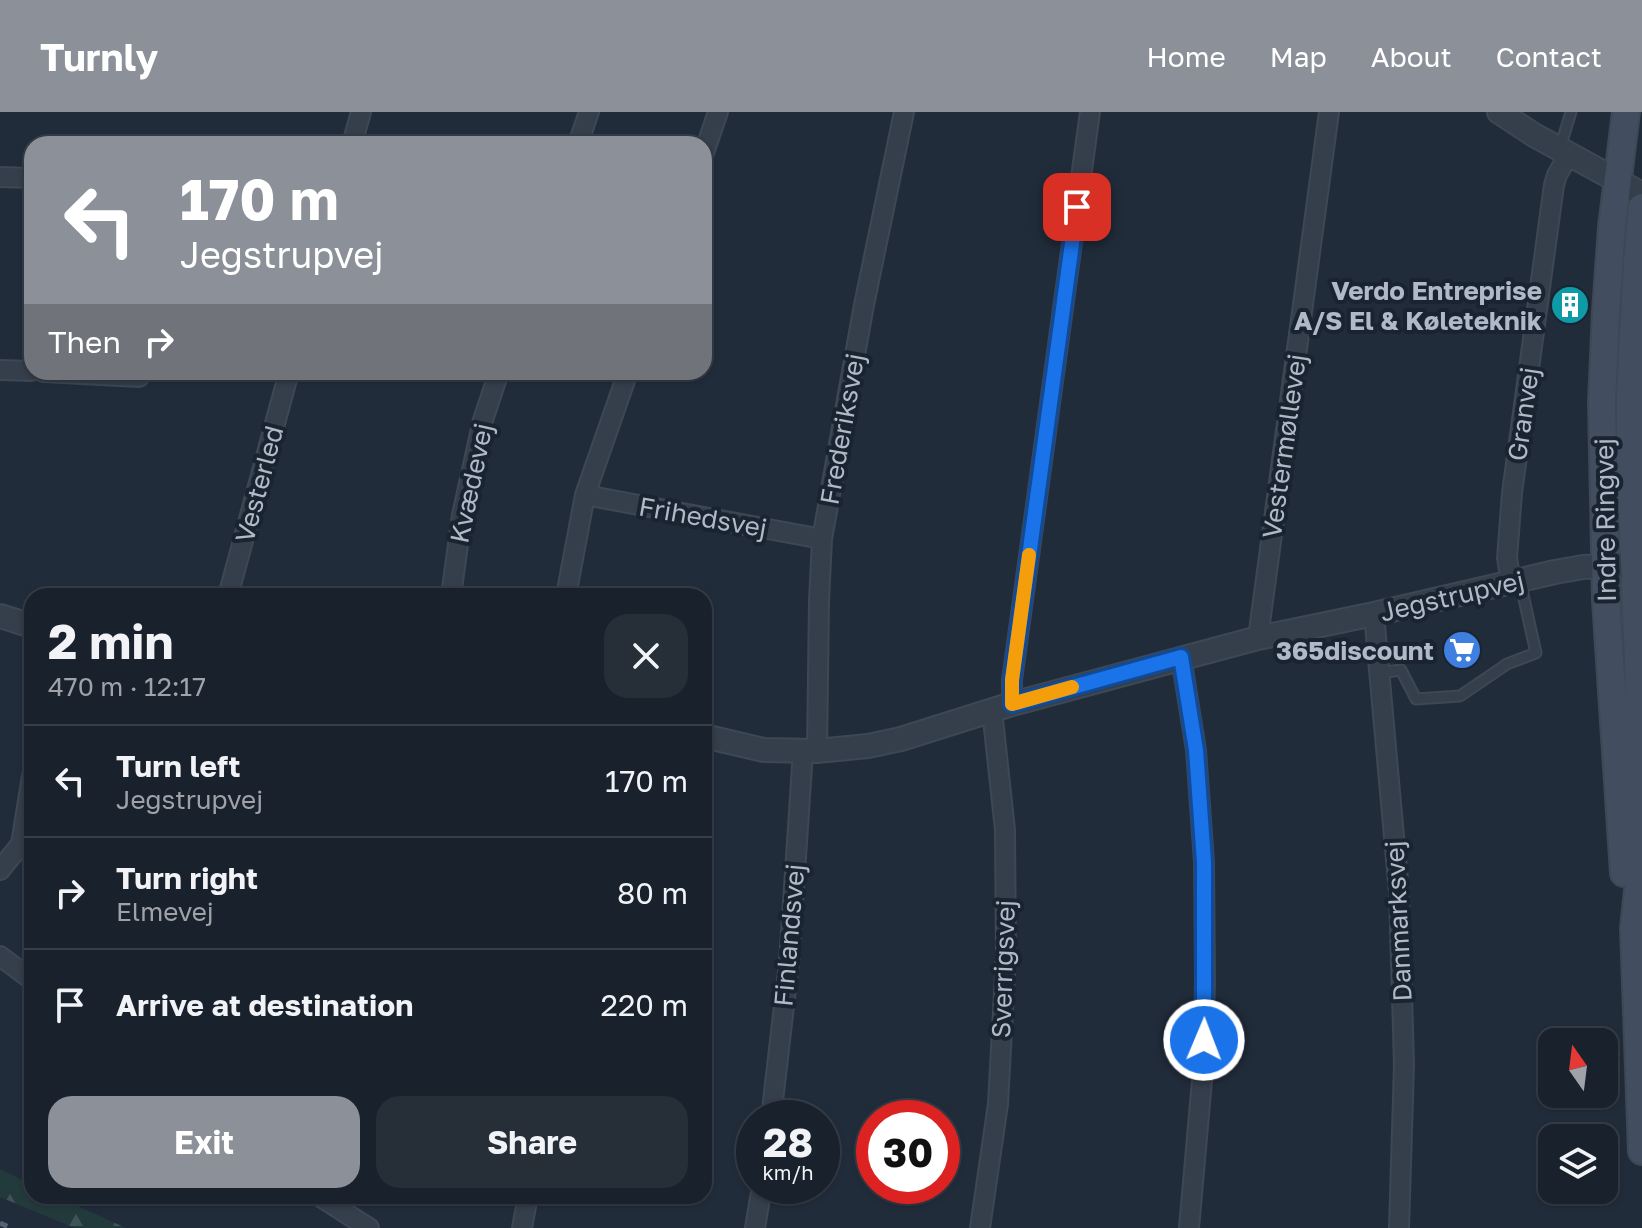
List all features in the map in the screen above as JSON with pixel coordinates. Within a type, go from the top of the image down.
[{"type":"main road","name":"Indre Ringvej","points":[[1626,112],[1606,312],[1602,402],[1605,566],[1623,872],[1634,928]]},
{"type":"main road","name":"Indre Ringvej","points":[[1642,207],[1631,362],[1630,462],[1638,565],[1640,872],[1634,928],[1642,1151]]},
{"type":"street","points":[[354,136],[361,112]]},
{"type":"street","points":[[581,136],[589,112]]},
{"type":"street","points":[[710,136],[718,112]]},
{"type":"street","name":"Frederiksvej","points":[[810,751],[822,539],[864,305],[904,112]]},
{"type":"street","name":"Sverrigsvej","points":[[980,1228],[998,1104],[1006,956],[1002,707],[1012,680],[1090,112]]},
{"type":"street","name":"Vestermøllevej","points":[[1258,638],[1329,112]]},
{"type":"street","points":[[1510,115],[1564,151],[1642,194]]},
{"type":"street","name":"Granvej","points":[[1516,581],[1507,558],[1514,481],[1554,185],[1564,151]]},
{"type":"street","points":[[0,177],[24,178]]},
{"type":"street","points":[[0,370],[24,371]]},
{"type":"street","name":"Vesterled","points":[[230,588],[287,380]]},
{"type":"street","name":"Kvædevej","points":[[452,588],[462,515],[483,420],[496,380]]},
{"type":"street","points":[[568,588],[585,495],[625,380]]},
{"type":"street","name":"Frihedsvej","points":[[585,495],[822,539]]},
{"type":"street","name":"Jegstrupvej","points":[[712,738],[764,750],[810,751],[868,746],[1258,638],[1583,567],[1638,565]]},
{"type":"street","name":"Danmarksvej","points":[[1374,614],[1399,892],[1404,1065],[1399,1228]]},
{"type":"street","points":[[0,616],[24,624]]},
{"type":"street","points":[[1181,657],[1196,750],[1204,862],[1203,1069],[1189,1228]]},
{"type":"street","name":"Finlandsvej","points":[[773,1100],[810,751]]},
{"type":"street","points":[[0,870],[21,844],[24,825]]},
{"type":"street","points":[[0,956],[24,974]]},
{"type":"street","points":[[332,1204],[369,1228]]},
{"type":"street","points":[[522,1228],[526,1204]]},
{"type":"street","points":[[755,1228],[759,1204]]},
{"type":"lane","points":[[1559,112],[1571,114],[1564,151]]},
{"type":"lane","points":[[1379,673],[1401,670],[1416,699],[1460,696],[1507,664],[1536,653],[1516,581]]},
{"type":"green space","points":[[0,1169],[24,1181],[24,1204],[74,1204],[126,1228],[75,1228],[0,1197]]},
{"type":"railway","points":[[0,1223],[11,1228]]},
{"type":"slow traffic","points":[[1029,555],[1012,680],[1012,704],[1072,687]]},
{"type":"place","name":"Verdo Entreprise A/S El & Køleteknik","points":[[1570,305]]},
{"type":"place","name":"365discount","points":[[1462,650]]},
{"type":"route","points":[[1077,207],[1012,680],[1012,704],[1181,657],[1196,750],[1204,862],[1204,1040]]}]
